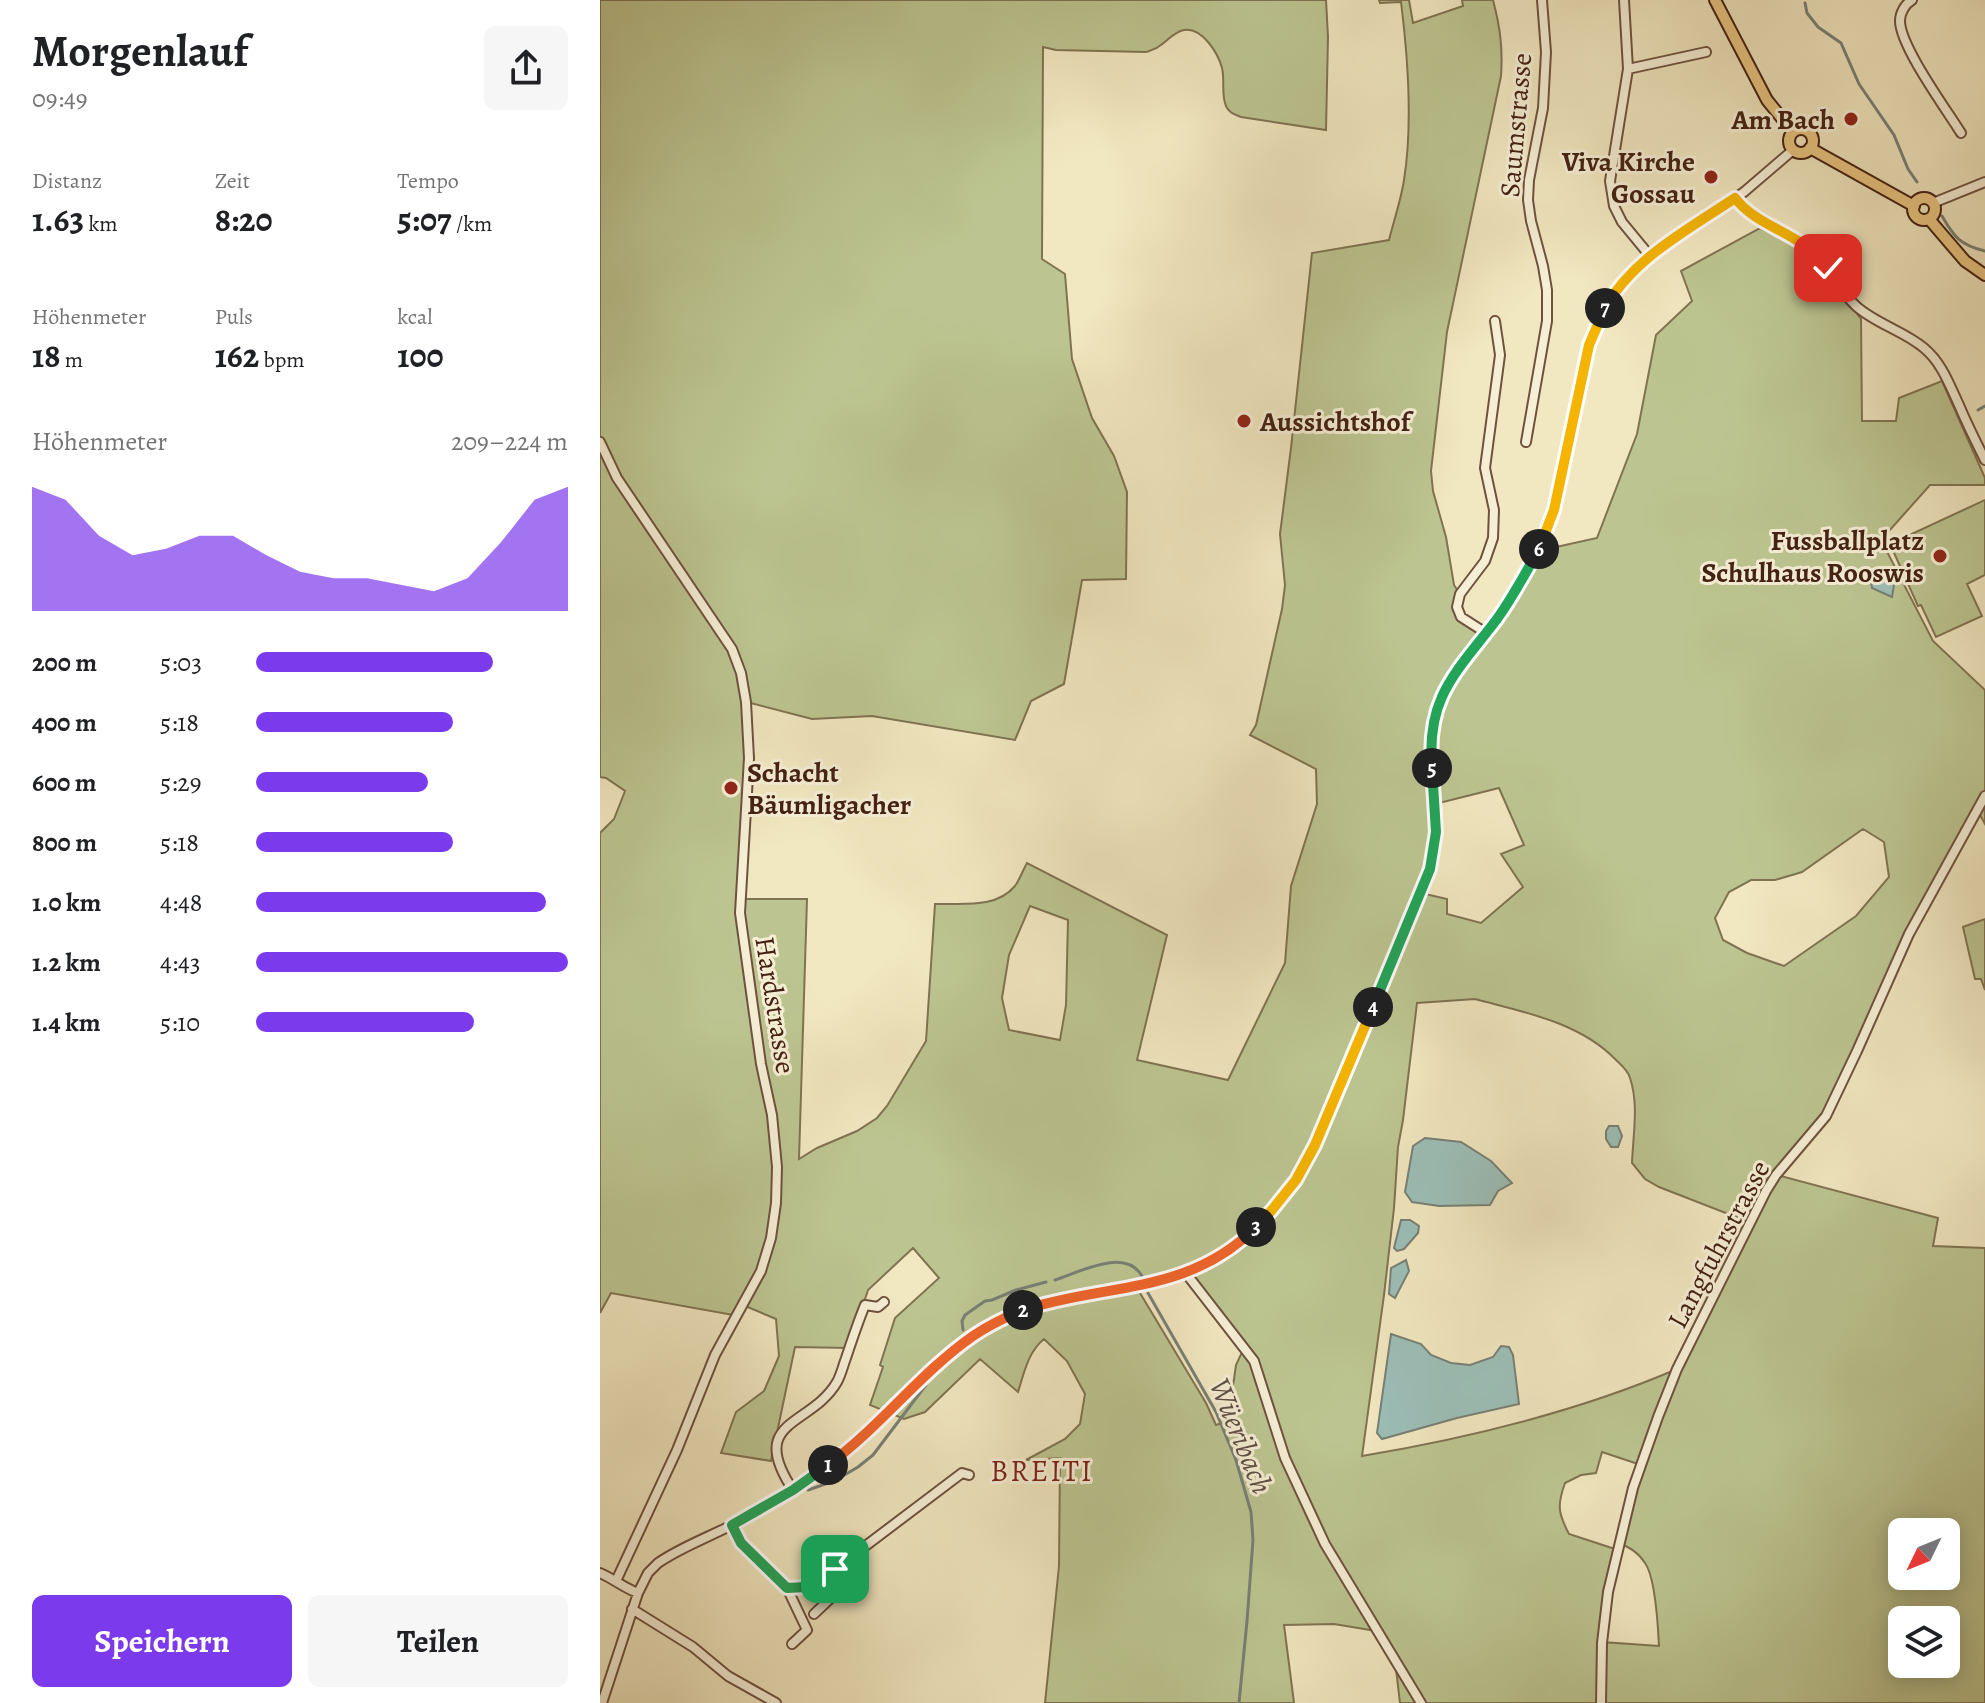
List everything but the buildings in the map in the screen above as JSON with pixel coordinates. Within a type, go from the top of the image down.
[{"type":"main road","points":[[1715,0],[1767,100],[1793,132]]},
{"type":"main road","points":[[1803,129],[1810,133],[1810,148],[1802,152],[1793,150],[1789,140],[1793,132],[1803,129]]},
{"type":"main road","points":[[1810,148],[1914,206]]},
{"type":"main road","points":[[1923,198],[1933,203],[1935,212],[1929,219],[1922,220],[1915,216],[1914,206],[1919,200],[1923,198]]},
{"type":"main road","points":[[1929,219],[1965,261],[1985,275]]},
{"type":"street","name":"Saumstrasse","points":[[1526,442],[1547,321],[1547,290],[1528,200],[1543,108],[1546,52],[1542,0]]},
{"type":"street","points":[[1624,0],[1628,69],[1610,181],[1614,206],[1622,222],[1650,256]]},
{"type":"street","points":[[1912,0],[1906,4],[1899,20],[1907,46],[1961,133]]},
{"type":"street","points":[[1628,69],[1706,52]]},
{"type":"street","points":[[602,1702],[632,1609],[652,1568],[793,1490],[870,1430],[949,1354],[975,1334],[1025,1309],[1053,1301],[1137,1287],[1185,1272],[1218,1257],[1246,1237],[1296,1180],[1315,1145],[1430,869],[1436,832],[1430,747],[1433,720],[1442,695],[1457,669],[1509,601],[1539,549],[1554,510],[1581,377],[1597,322],[1623,282],[1650,256],[1735,198],[1793,150]]},
{"type":"street","points":[[1933,203],[1985,182]]},
{"type":"street","points":[[1735,198],[1753,216],[1793,236],[1812,250],[1825,263],[1848,298],[1862,311],[1927,350],[1945,375],[1985,460]]},
{"type":"street","points":[[1486,633],[1461,617],[1457,607],[1460,594],[1485,561],[1493,538],[1494,510],[1485,468],[1500,355],[1495,321]]},
{"type":"street","name":"Hardstrasse","points":[[600,442],[617,478],[732,649],[741,673],[749,758],[740,913],[761,1064],[772,1115],[777,1167],[771,1238],[761,1271],[715,1355],[677,1450],[616,1581]]},
{"type":"street","name":"Langfuhrstrasse","points":[[1601,1703],[1602,1643],[1608,1592],[1633,1488],[1677,1369],[1766,1191],[1826,1116],[1909,934],[1985,796]]},
{"type":"street","points":[[1185,1272],[1254,1361],[1285,1458],[1325,1544],[1421,1703]]},
{"type":"street","points":[[793,1490],[777,1460],[780,1434],[788,1424],[830,1392],[839,1379],[865,1305],[878,1307],[884,1302]]},
{"type":"street","points":[[787,1588],[806,1587],[829,1573],[962,1473],[969,1475]]},
{"type":"street","points":[[732,1525],[741,1543],[787,1588],[807,1630],[792,1644]]},
{"type":"street","points":[[600,1573],[638,1593]]},
{"type":"street","points":[[814,1614],[834,1595],[829,1573]]},
{"type":"street","points":[[632,1609],[693,1647],[728,1676],[776,1703]]},
{"type":"green space","points":[[600,0],[1326,0],[1326,130],[1241,117],[1230,112],[1225,102],[1223,73],[1217,55],[1203,37],[1191,30],[1177,33],[1146,52],[1043,47],[1042,259],[1065,274],[1072,359],[1092,418],[1114,456],[1127,492],[1126,579],[1082,580],[1064,684],[1031,701],[1015,740],[872,716],[812,719],[747,702],[749,758],[741,899],[807,899],[799,1159],[877,1118],[926,1041],[935,904],[978,903],[998,898],[1015,886],[1027,863],[1167,935],[1137,1060],[1228,1080],[1285,963],[1291,886],[1317,804],[1316,769],[1250,735],[1256,725],[1282,609],[1285,585],[1280,534],[1312,253],[1389,240],[1404,180],[1409,114],[1401,2],[1380,3],[1379,0],[1409,0],[1413,23],[1463,6],[1462,0],[1493,0],[1502,56],[1501,76],[1447,332],[1431,471],[1454,585],[1460,594],[1461,617],[1486,633],[1497,620],[1534,552],[1597,538],[1637,434],[1656,335],[1692,301],[1681,271],[1760,228],[1808,251],[1861,319],[1862,421],[1896,421],[1899,398],[1942,381],[1985,478],[1985,485],[1930,485],[1881,540],[1933,641],[1985,690],[1985,824],[1976,812],[1909,934],[1826,1116],[1777,1175],[1938,1218],[1933,1246],[1985,1248],[1985,1703],[1400,1703],[1395,1660],[1376,1631],[1334,1624],[1284,1625],[1294,1703],[1045,1703],[1059,1566],[1060,1458],[1026,1460],[1065,1439],[1080,1424],[1085,1394],[1067,1361],[1044,1339],[1030,1356],[1018,1392],[980,1359],[925,1412],[904,1419],[870,1405],[895,1318],[939,1278],[913,1248],[868,1290],[849,1348],[795,1347],[771,1461],[721,1453],[736,1412],[764,1391],[779,1356],[776,1319],[743,1305],[733,1315],[611,1293],[600,1313],[600,833],[614,819],[625,791],[600,777]],"holes":[[[1499,788],[1524,845],[1501,854],[1523,887],[1481,923],[1447,914],[1447,899],[1421,893],[1436,832],[1435,804]],[[1863,829],[1884,842],[1889,877],[1856,916],[1784,966],[1747,953],[1723,940],[1715,918],[1729,892],[1751,880],[1775,880],[1802,872]],[[1030,906],[1068,920],[1066,1005],[1060,1040],[1009,1030],[1002,998],[1009,955]],[[1475,999],[1550,1020],[1601,1046],[1628,1072],[1633,1088],[1635,1120],[1632,1163],[1645,1179],[1749,1222],[1677,1369],[1562,1411],[1442,1441],[1362,1456],[1384,1295],[1398,1147],[1417,1003]],[[1185,1272],[1244,1348],[1236,1365],[1228,1421],[1216,1425],[1137,1288]],[[1602,1452],[1641,1465],[1620,1543],[1643,1559],[1649,1570],[1656,1603],[1659,1646],[1602,1642],[1618,1550],[1569,1534],[1560,1509],[1565,1483],[1581,1475],[1596,1473]]]},
{"type":"green space","name":"Fussballplatz Schulhaus Rooswis","points":[[1985,500],[1985,575],[1967,584],[1982,616],[1936,637],[1890,544]]},
{"type":"green space","points":[[1985,919],[1985,990],[1981,979],[1975,979],[1963,927]]},
{"type":"water","points":[[1882,568],[1891,569],[1895,579],[1892,597],[1872,588],[1873,573]]},
{"type":"water","points":[[1609,1126],[1618,1126],[1622,1136],[1618,1147],[1611,1147],[1606,1139]]},
{"type":"water","points":[[1425,1138],[1461,1142],[1491,1161],[1512,1183],[1498,1191],[1490,1205],[1439,1206],[1412,1202],[1405,1192],[1413,1146]]},
{"type":"water","points":[[1401,1220],[1410,1220],[1419,1226],[1418,1233],[1404,1249],[1397,1251],[1394,1248]]},
{"type":"water","points":[[1406,1260],[1409,1271],[1395,1298],[1389,1294],[1391,1268]]},
{"type":"water","points":[[1391,1334],[1421,1344],[1431,1355],[1451,1363],[1470,1365],[1493,1357],[1501,1346],[1509,1347],[1513,1355],[1519,1404],[1382,1439],[1377,1433]]},
{"type":"waterway","points":[[1805,3],[1807,13],[1818,27],[1841,43],[1859,84],[1894,135],[1917,182]]},
{"type":"waterway","points":[[1942,216],[1959,239],[1985,251]]},
{"type":"waterway","points":[[1978,410],[1985,406]]},
{"type":"waterway","name":"Wüeribach","points":[[1055,1280],[1114,1262],[1125,1263],[1142,1276]]},
{"type":"waterway","name":"Wüeribach","points":[[963,1330],[965,1315],[985,1301],[1046,1282]]},
{"type":"waterway","name":"Wüeribach","points":[[1148,1293],[1216,1412],[1236,1460],[1251,1512],[1253,1540],[1239,1703]]},
{"type":"waterway","name":"Wüeribach","points":[[808,1490],[834,1481],[873,1455],[926,1385]]},
{"type":"place","name":"Am Bach","points":[[1851,119]]},
{"type":"place","name":"Viva Kirche Gossau","points":[[1711,177]]},
{"type":"place","name":"Aussichtshof","points":[[1244,421]]},
{"type":"place","name":"Fussballplatz Schulhaus Rooswis","points":[[1940,556]]},
{"type":"place","name":"Schacht Bäumligacher","points":[[731,788]]},
{"type":"district","name":"BREITI","points":[[1042,1471]]},
{"type":"route","points":[[835,1569],[806,1587],[787,1588],[741,1543],[732,1525],[793,1490],[834,1460],[949,1354],[975,1334],[1025,1309],[1053,1301],[1137,1287],[1185,1272],[1218,1257],[1246,1237],[1296,1180],[1315,1145],[1430,869],[1436,832],[1430,747],[1433,720],[1442,695],[1457,669],[1499,616],[1539,549],[1554,510],[1589,345],[1597,322],[1623,282],[1650,256],[1735,198],[1753,216],[1808,246],[1828,268]]}]
